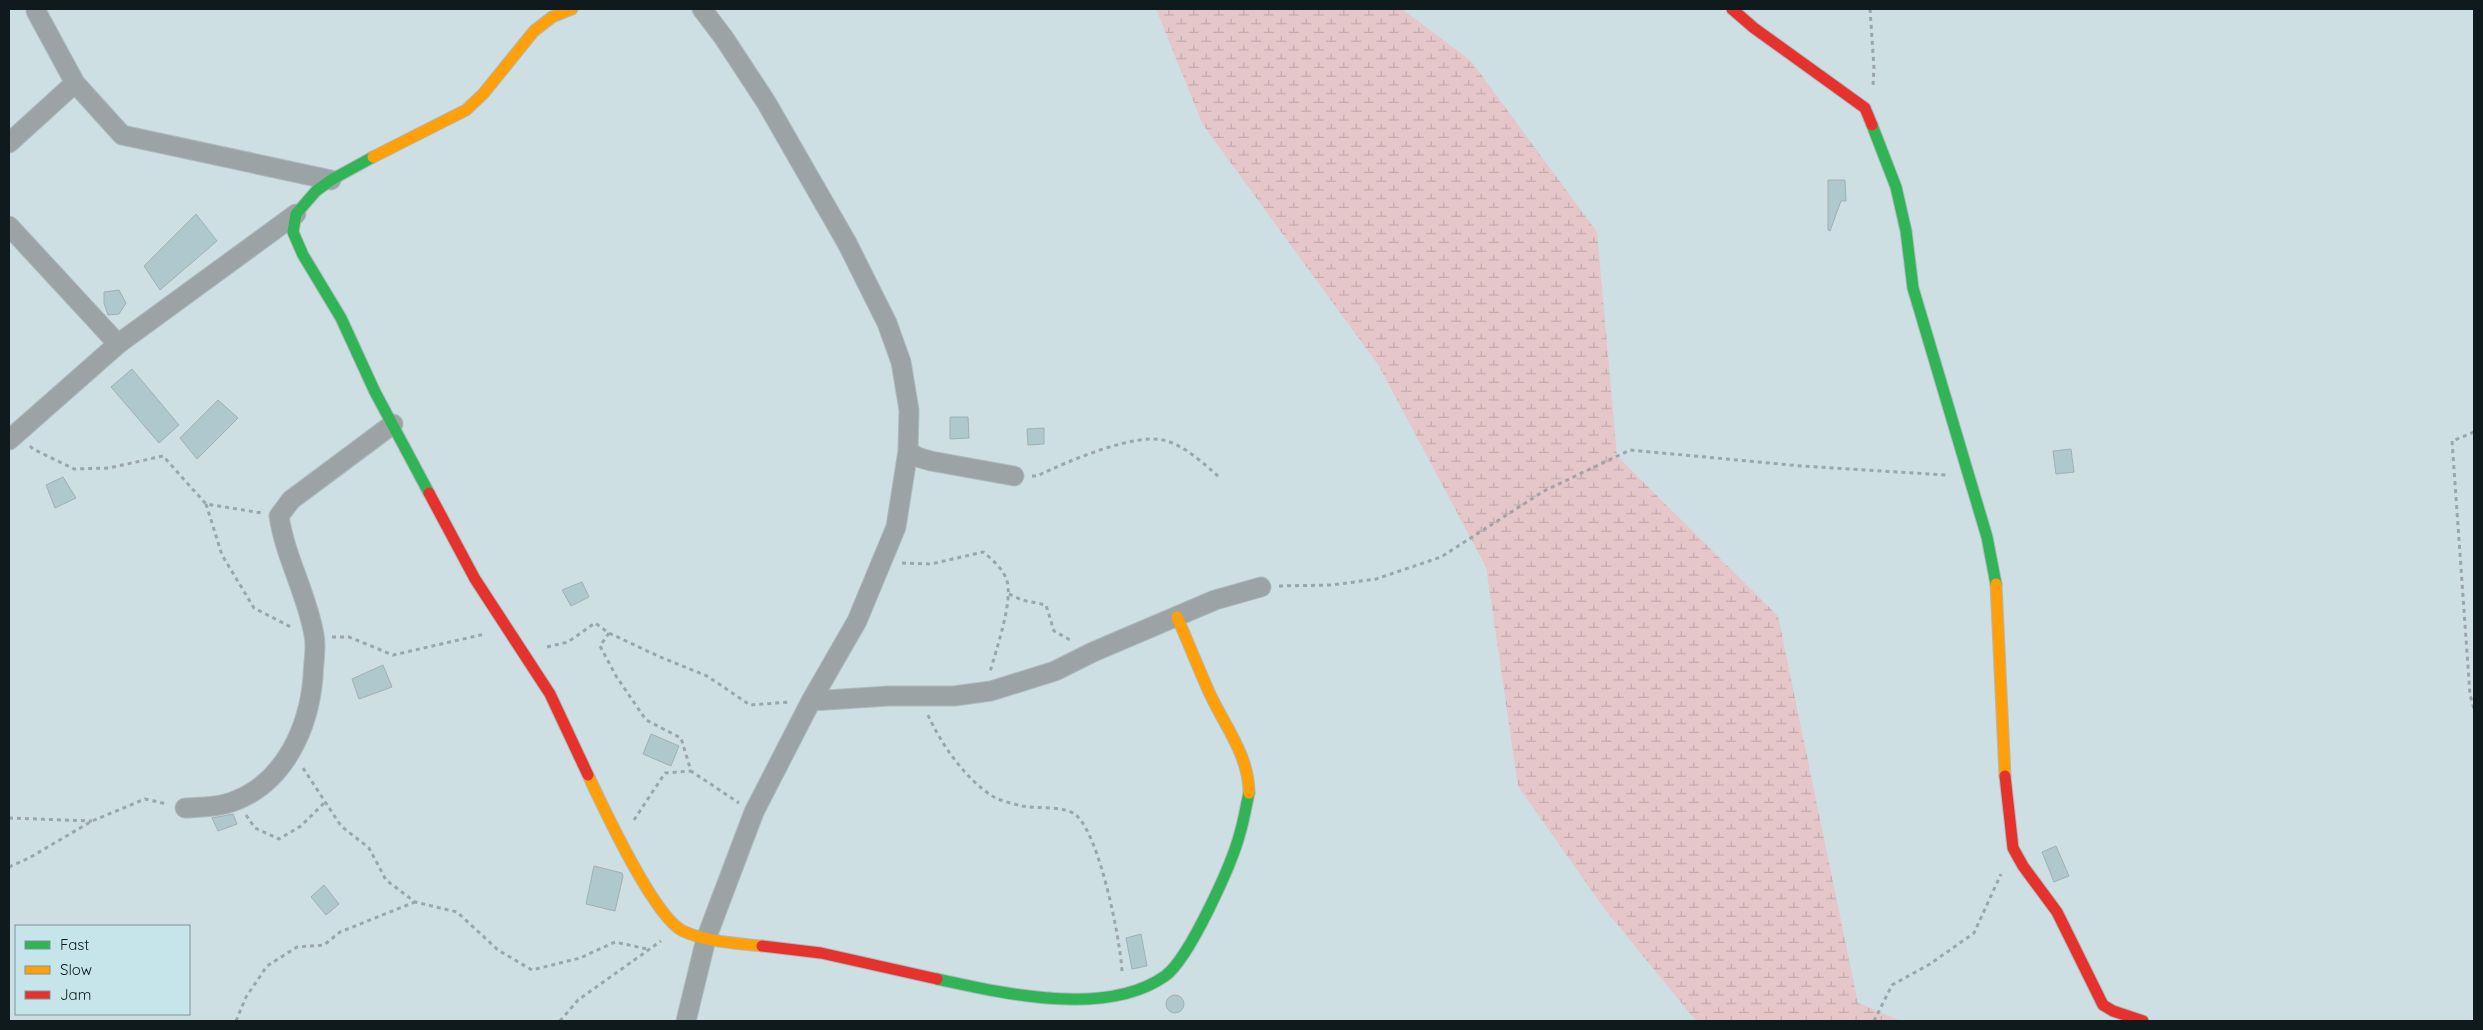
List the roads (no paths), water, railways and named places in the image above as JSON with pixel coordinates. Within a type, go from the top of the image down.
[{"type":"street","points":[[14,435],[118,344],[296,214],[316,192],[331,180],[466,110],[483,94],[534,31],[552,17],[572,9]]},
{"type":"street","points":[[686,1021],[706,939],[754,812],[811,701],[857,621],[884,560],[896,527],[908,451],[909,410],[901,362],[887,323],[847,243],[766,102],[724,38],[702,9]]},
{"type":"street","points":[[1732,9],[1754,28],[1865,108],[1896,187],[1906,231],[1913,288],[1987,538],[1997,591],[2005,782],[2013,848],[2023,866],[2057,912],[2075,945],[2096,994],[2103,1005],[2113,1011],[2143,1021]]},
{"type":"street","points":[[36,11],[75,83],[122,135],[331,180]]},
{"type":"street","points":[[9,143],[75,83]]},
{"type":"street","points":[[296,214],[293,232],[303,255],[341,318],[375,392],[475,579],[553,702],[621,842],[651,895],[681,930],[706,939],[821,953],[1001,992],[1060,999],[1123,996],[1166,976],[1192,942],[1222,880],[1240,834],[1247,806],[1248,784],[1238,746],[1210,694],[1177,616]]},
{"type":"street","points":[[9,226],[118,344]]},
{"type":"street","points":[[185,808],[210,807],[237,800],[267,780],[288,758],[305,722],[312,690],[315,638],[304,595],[281,529],[279,516],[291,500],[393,424]]},
{"type":"street","points":[[908,451],[917,457],[1014,476]]},
{"type":"street","points":[[811,701],[954,696],[991,691],[1055,671],[1093,652],[1215,600],[1261,587]]}]
